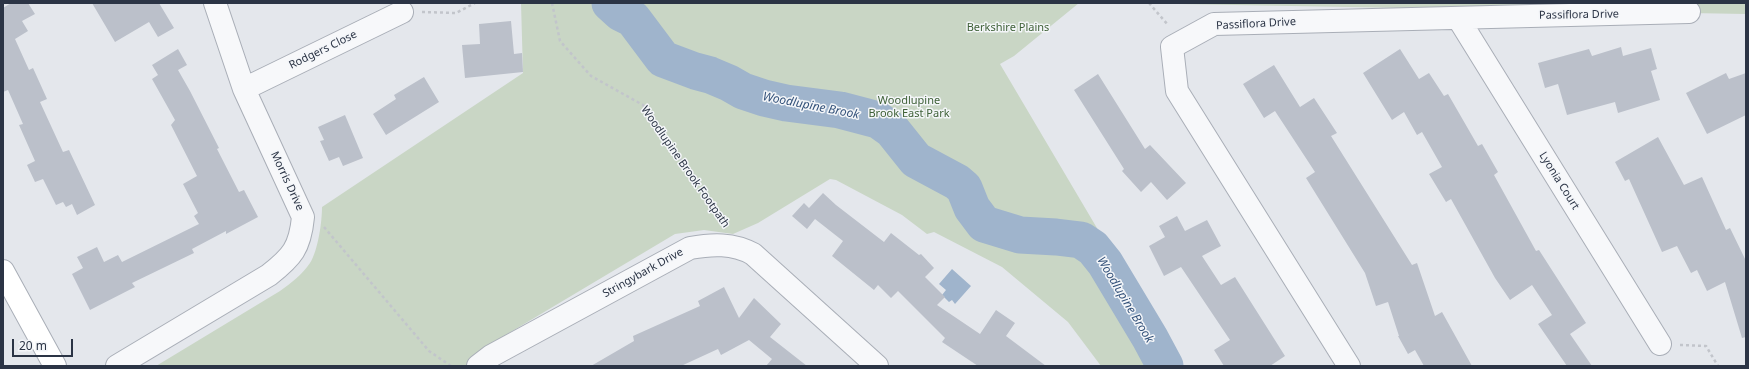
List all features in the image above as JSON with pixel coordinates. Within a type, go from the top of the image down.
[{"type":"main road","points":[[3,271],[55,366]]},
{"type":"street","name":"Morris Drive","points":[[117,366],[269,276],[287,261],[295,250],[301,234],[304,217],[244,89],[215,3]]},
{"type":"street","name":"Rodgers Close","points":[[244,89],[402,12]]},
{"type":"street","name":"Passiflora Drive","points":[[1349,366],[1177,91],[1172,47],[1214,24],[1689,12]]},
{"type":"street","name":"Lyonia Court","points":[[1458,18],[1660,344]]},
{"type":"street","name":"Stringybark Drive","points":[[478,366],[491,356],[690,248],[719,245],[742,248],[753,254],[877,366]]},
{"type":"path","points":[[402,12],[456,13],[475,3]]},
{"type":"path","name":"Woodlupine Brook Footpath","points":[[552,3],[560,42],[591,76],[643,105],[742,248]]},
{"type":"path","points":[[1149,3],[1183,41]]},
{"type":"path","points":[[304,217],[322,224],[429,351],[451,366]]},
{"type":"path","points":[[1660,344],[1706,346],[1718,366]]},
{"type":"green space","points":[[521,3],[1079,3],[1014,56],[1000,64],[1120,267],[1171,366],[1101,366],[1068,322],[1002,267],[934,232],[927,234],[902,215],[836,180],[830,179],[758,223],[733,234],[704,230],[675,234],[509,333],[486,349],[470,366],[156,366],[280,291],[300,275],[310,263],[315,251],[320,228],[322,207],[523,73]]},
{"type":"green space","points":[[1121,3],[1746,3],[1746,14]]},
{"type":"water","points":[[952,269],[971,286],[955,304],[952,300],[949,302],[942,295],[946,290],[939,284]]},
{"type":"building","points":[[11,3],[28,3],[35,14],[22,21],[28,31],[15,39],[29,70],[33,68],[47,99],[40,102],[63,152],[69,150],[95,205],[77,215],[72,204],[66,207],[63,202],[56,205],[43,179],[35,182],[27,165],[35,161],[19,125],[23,124],[8,90],[3,92],[3,8]]},
{"type":"building","points":[[92,3],[159,3],[174,28],[158,37],[149,22],[115,42]]},
{"type":"building","points":[[511,21],[514,54],[522,53],[523,72],[465,78],[462,45],[480,44],[479,24]]},
{"type":"building","points":[[1621,47],[1623,56],[1651,48],[1657,69],[1651,71],[1660,100],[1618,113],[1615,102],[1567,115],[1558,84],[1545,88],[1538,63],[1589,49],[1592,56]]},
{"type":"building","points":[[178,49],[187,65],[178,70],[219,148],[217,149],[239,192],[244,190],[258,217],[226,234],[226,231],[192,249],[194,253],[132,283],[135,287],[90,310],[72,274],[83,268],[77,257],[97,247],[104,262],[118,255],[122,262],[199,224],[194,216],[198,213],[183,184],[197,176],[171,125],[175,120],[152,79],[158,75],[152,65]]},
{"type":"building","points":[[1400,49],[1419,79],[1429,73],[1444,96],[1448,94],[1478,146],[1482,144],[1498,172],[1494,175],[1536,251],[1539,250],[1586,323],[1570,334],[1592,366],[1567,366],[1538,324],[1552,315],[1532,285],[1510,300],[1495,278],[1451,199],[1446,202],[1429,174],[1442,167],[1422,132],[1417,135],[1404,112],[1392,120],[1363,73]]},
{"type":"building","points":[[1274,65],[1300,107],[1314,98],[1337,133],[1331,136],[1412,265],[1417,263],[1435,316],[1442,312],[1472,366],[1424,366],[1415,350],[1408,354],[1398,336],[1388,302],[1376,306],[1365,273],[1306,178],[1315,172],[1275,111],[1264,118],[1243,84]]},
{"type":"building","points":[[1726,73],[1729,79],[1746,73],[1746,115],[1707,134],[1686,93]]},
{"type":"building","points":[[1098,74],[1145,149],[1150,145],[1186,183],[1167,200],[1151,182],[1141,192],[1122,171],[1124,169],[1074,90]]},
{"type":"building","points":[[424,77],[439,102],[386,135],[373,114],[396,99],[394,95]]},
{"type":"building","points":[[345,115],[363,158],[343,166],[339,157],[329,161],[320,141],[324,140],[318,127]]},
{"type":"building","points":[[1658,137],[1684,185],[1702,177],[1726,230],[1730,228],[1746,261],[1746,337],[1742,338],[1725,282],[1707,291],[1697,270],[1691,273],[1677,246],[1662,252],[1629,179],[1625,181],[1615,162]]},
{"type":"building","points":[[823,193],[836,205],[884,242],[891,233],[919,255],[921,254],[934,268],[925,277],[945,297],[937,305],[980,334],[996,310],[1015,323],[1006,336],[1046,366],[978,366],[942,342],[945,338],[898,291],[891,298],[878,285],[874,290],[832,256],[843,241],[815,219],[807,229],[792,216],[804,203],[809,208]]},
{"type":"building","points":[[1177,216],[1185,231],[1207,220],[1221,246],[1202,256],[1221,285],[1235,277],[1285,356],[1270,366],[1224,366],[1214,350],[1230,340],[1181,267],[1164,276],[1149,246],[1165,237],[1159,226]]},
{"type":"building","points":[[724,287],[739,318],[754,298],[781,324],[770,337],[807,366],[766,366],[772,359],[749,340],[721,355],[718,349],[681,366],[591,366],[634,341],[633,336],[700,306],[698,301]]},
{"type":"waterway","name":"Woodlupine Brook","points":[[610,3],[621,13],[633,19],[663,59],[710,75],[743,91],[764,98],[786,103],[840,110],[878,120],[892,130],[916,160],[957,182],[964,188],[972,208],[984,224],[1020,235],[1081,240],[1093,248],[1105,263],[1165,366]]},
{"type":"park label","name":"Berkshire Plains","points":[[1008,28]]},
{"type":"park label","name":"Woodlupine Brook East Park","points":[[909,107]]}]
